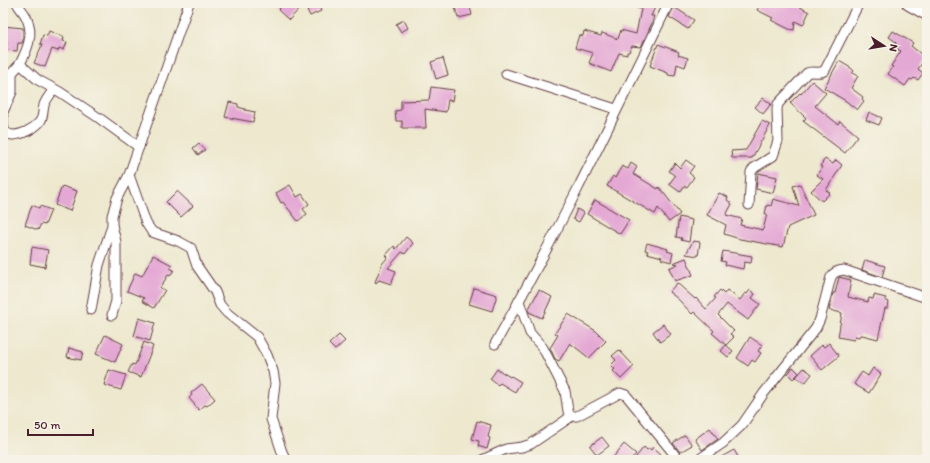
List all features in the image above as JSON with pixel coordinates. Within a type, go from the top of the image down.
[{"type":"main road","points":[[909,3],[927,13]]},
{"type":"street","points":[[3,112],[12,92],[12,73],[20,64],[29,46],[30,29],[27,18],[17,3]]},
{"type":"street","points":[[112,315],[116,301],[116,242],[112,225],[112,216],[117,198],[129,175],[189,3]]},
{"type":"street","points":[[495,344],[519,301],[669,3]]},
{"type":"street","points":[[749,205],[751,172],[754,168],[773,156],[778,141],[776,109],[778,104],[807,73],[820,73],[826,70],[859,3]]},
{"type":"street","points":[[20,64],[38,80],[99,118],[138,147]]},
{"type":"street","points":[[506,74],[616,109]]},
{"type":"street","points":[[3,117],[4,130],[7,133],[13,135],[24,134],[41,121],[44,105],[54,89]]},
{"type":"street","points":[[129,175],[146,223],[152,232],[178,241],[191,248],[197,266],[215,292],[220,305],[227,313],[257,337],[267,355],[273,371],[275,383],[271,419],[286,460]]},
{"type":"street","points":[[91,310],[99,265],[112,225]]},
{"type":"street","points":[[698,460],[723,443],[742,425],[764,393],[816,328],[820,319],[831,278],[834,273],[844,270],[927,298]]},
{"type":"street","points":[[519,301],[530,333],[543,348],[565,391],[568,411],[572,416]]},
{"type":"street","points":[[482,460],[506,449],[531,444],[572,416],[578,416],[620,393],[626,395],[679,460]]},
{"type":"building","points":[[285,3],[296,3],[301,7],[289,20],[278,10]]},
{"type":"building","points":[[454,3],[469,3],[472,15],[458,18]]},
{"type":"building","points":[[626,3],[657,3],[651,16],[654,16],[652,23],[641,47],[632,46],[629,52],[627,52],[627,55],[619,53],[611,72],[589,63],[593,53],[575,48],[579,35],[583,36],[584,31],[601,36],[602,33],[618,39],[621,30],[636,34],[641,9],[626,5]]},
{"type":"building","points":[[761,3],[802,3],[800,7],[809,12],[803,25],[795,21],[794,30],[771,20],[773,18],[757,10]]},
{"type":"building","points":[[318,4],[321,11],[310,16],[307,10]]},
{"type":"building","points":[[674,7],[694,20],[688,29],[669,17]]},
{"type":"building","points":[[404,20],[408,28],[401,32],[396,24]]},
{"type":"building","points":[[3,26],[23,28],[23,41],[22,43],[18,43],[17,51],[6,50],[7,42],[3,42]]},
{"type":"building","points":[[49,31],[64,37],[63,41],[67,42],[64,50],[59,48],[58,51],[52,49],[45,67],[34,63],[42,45],[40,44],[43,35],[47,36]]},
{"type":"building","points":[[893,31],[913,43],[911,46],[926,58],[918,69],[923,73],[918,80],[914,78],[912,80],[910,79],[905,86],[888,74],[893,67],[891,66],[901,51],[897,49],[899,46],[895,43],[896,42],[889,37]]},
{"type":"building","points":[[658,44],[679,52],[678,55],[688,58],[685,67],[677,64],[675,76],[668,75],[668,73],[650,66]]},
{"type":"building","points":[[443,58],[448,75],[436,79],[431,62]]},
{"type":"building","points":[[839,61],[851,68],[854,71],[852,73],[858,76],[851,88],[863,97],[862,99],[864,101],[857,110],[846,101],[824,88]]},
{"type":"building","points":[[812,81],[826,93],[815,106],[838,124],[840,121],[858,136],[845,153],[803,121],[806,118],[790,103],[800,93],[801,94]]},
{"type":"building","points":[[431,87],[454,90],[452,101],[448,100],[446,112],[425,109],[426,128],[402,128],[402,121],[396,121],[395,111],[401,110],[401,101],[429,100]]},
{"type":"building","points":[[763,98],[771,104],[763,114],[755,107]]},
{"type":"building","points":[[229,102],[238,104],[238,107],[245,110],[255,112],[253,122],[225,117]]},
{"type":"building","points":[[869,112],[882,118],[879,125],[866,120]]},
{"type":"building","points":[[762,121],[770,125],[752,158],[732,158],[731,151],[746,150]]},
{"type":"building","points":[[199,143],[205,150],[198,155],[193,148]]},
{"type":"building","points":[[825,159],[833,164],[836,160],[842,165],[826,190],[830,193],[822,201],[811,191],[823,179],[817,175],[822,167],[820,166]]},
{"type":"building","points":[[686,160],[694,166],[689,173],[694,177],[687,187],[685,186],[680,192],[669,184],[675,176],[669,171],[675,163],[680,168]]},
{"type":"building","points":[[631,163],[637,167],[633,174],[658,189],[659,187],[680,214],[669,222],[658,208],[655,214],[607,186],[613,176],[615,178],[622,166],[628,169]]},
{"type":"building","points":[[758,173],[777,177],[773,193],[756,189]]},
{"type":"building","points":[[800,184],[814,215],[788,227],[783,247],[740,239],[724,234],[726,225],[707,215],[719,193],[728,197],[727,200],[732,204],[726,215],[742,219],[740,225],[763,230],[767,214],[765,214],[767,205],[771,206],[773,199],[799,206],[793,186]]},
{"type":"building","points":[[290,185],[297,197],[302,194],[309,204],[303,209],[307,214],[298,221],[283,202],[281,203],[276,193]]},
{"type":"building","points":[[62,186],[77,191],[70,211],[55,205]]},
{"type":"building","points":[[177,191],[193,206],[181,217],[166,202]]},
{"type":"building","points":[[595,200],[629,220],[620,234],[587,214]]},
{"type":"building","points":[[32,205],[51,210],[45,225],[41,224],[38,230],[25,225]]},
{"type":"building","points":[[577,209],[584,213],[579,222],[573,219]]},
{"type":"building","points":[[679,217],[692,220],[689,242],[681,240],[682,238],[676,237]]},
{"type":"building","points":[[406,237],[413,243],[405,254],[402,252],[388,268],[396,271],[391,284],[379,280],[376,283],[375,282],[382,264],[388,257],[386,255],[394,246],[396,249]]},
{"type":"building","points":[[693,241],[700,242],[698,256],[686,254]]},
{"type":"building","points":[[647,243],[668,249],[667,251],[673,253],[671,262],[661,259],[662,257],[647,253],[648,251],[645,250]]},
{"type":"building","points":[[32,247],[48,250],[45,267],[30,264]]},
{"type":"building","points":[[723,251],[752,256],[751,263],[744,262],[743,269],[725,265],[726,262],[721,261]]},
{"type":"building","points":[[153,255],[172,265],[170,268],[174,270],[170,276],[168,275],[160,288],[165,290],[154,308],[142,301],[144,298],[127,291],[135,273],[142,276]]},
{"type":"building","points":[[686,258],[693,275],[675,281],[669,268],[678,264],[673,263]]},
{"type":"building","points":[[865,260],[885,266],[882,277],[862,270]]},
{"type":"building","points":[[839,277],[851,280],[848,297],[868,302],[869,298],[873,299],[874,295],[886,298],[885,300],[889,302],[888,308],[885,308],[878,339],[862,335],[859,337],[855,336],[854,340],[838,337],[842,313],[829,310]]},
{"type":"building","points":[[677,283],[695,299],[696,298],[706,309],[716,298],[714,297],[720,290],[724,294],[727,290],[740,300],[745,293],[747,294],[750,290],[755,294],[752,298],[760,304],[748,320],[727,304],[718,315],[734,331],[730,334],[734,337],[726,345],[712,333],[714,331],[694,312],[692,314],[669,292]]},
{"type":"building","points":[[474,288],[497,295],[492,311],[469,304]]},
{"type":"building","points":[[539,290],[552,297],[542,318],[529,312],[528,310]]},
{"type":"building","points":[[568,314],[596,331],[606,341],[589,358],[570,343],[559,361],[555,359],[550,348],[558,335],[555,333]]},
{"type":"building","points":[[139,318],[155,323],[150,341],[134,336]]},
{"type":"building","points":[[663,324],[671,334],[660,342],[653,332]]},
{"type":"building","points":[[105,335],[123,344],[115,362],[96,354]]},
{"type":"building","points":[[339,335],[345,341],[335,350],[329,344]]},
{"type":"building","points":[[750,337],[762,345],[758,351],[761,353],[755,362],[752,360],[748,366],[737,358]]},
{"type":"building","points":[[144,342],[153,346],[141,377],[128,372],[132,364],[135,365]]},
{"type":"building","points":[[829,343],[839,356],[822,370],[810,356],[822,345],[824,347]]},
{"type":"building","points":[[726,345],[733,351],[728,357],[721,351]]},
{"type":"building","points":[[69,348],[83,352],[81,360],[67,357]]},
{"type":"building","points":[[619,350],[634,366],[621,379],[613,371],[615,369],[611,365],[616,360],[612,356]]},
{"type":"building","points":[[793,367],[799,373],[793,379],[788,374]]},
{"type":"building","points":[[804,368],[812,374],[805,383],[796,377]]},
{"type":"building","points":[[873,368],[881,374],[869,393],[854,384],[862,372],[868,376]]},
{"type":"building","points":[[497,369],[521,382],[515,392],[500,383],[498,385],[490,379]]},
{"type":"building","points":[[109,370],[126,375],[121,390],[104,385]]},
{"type":"building","points":[[202,384],[215,399],[207,406],[205,405],[199,410],[189,398],[192,395],[191,393]]},
{"type":"building","points":[[477,421],[491,425],[487,449],[478,446],[479,441],[472,439]]},
{"type":"building","points":[[710,428],[718,439],[702,450],[695,439]]},
{"type":"building","points":[[685,435],[692,445],[680,452],[673,443]]},
{"type":"building","points":[[602,437],[609,446],[597,455],[590,446]]},
{"type":"building","points":[[624,444],[636,454],[631,460],[611,460]]},
{"type":"building","points":[[644,447],[647,450],[649,448],[651,450],[653,447],[661,454],[659,456],[664,460],[640,460],[636,457]]},
{"type":"building","points":[[734,450],[740,460],[716,460]]}]
